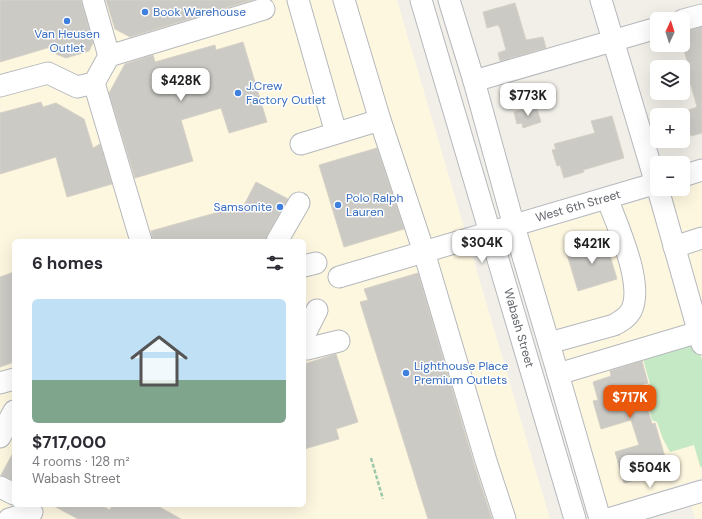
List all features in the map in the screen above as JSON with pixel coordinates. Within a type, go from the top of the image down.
[{"type":"street","points":[[93,0],[109,56]]},
{"type":"street","points":[[298,0],[336,133]]},
{"type":"street","points":[[344,0],[380,120],[424,252],[486,461],[505,519]]},
{"type":"street","name":"Wabash Street","points":[[421,0],[575,519]]},
{"type":"street","name":"Wabash Street","points":[[449,0],[474,81],[514,226],[600,519]]},
{"type":"street","points":[[601,0],[650,163]]},
{"type":"street","points":[[140,239],[94,83],[109,56],[264,9]]},
{"type":"street","points":[[690,18],[702,15]]},
{"type":"street","points":[[474,81],[650,30]]},
{"type":"street","points":[[0,86],[48,73],[77,87],[94,83]]},
{"type":"street","points":[[301,144],[380,120]]},
{"type":"street","points":[[690,174],[702,170]]},
{"type":"street","name":"West 6th Street","points":[[339,277],[607,198],[650,188]]},
{"type":"street","points":[[558,374],[701,336],[660,196]]},
{"type":"street","points":[[548,342],[614,325],[624,320],[630,313],[634,304],[634,284],[630,262],[607,198]]},
{"type":"street","points":[[278,239],[298,203]]},
{"type":"street","points":[[674,247],[702,238]]},
{"type":"street","points":[[306,332],[317,310]]},
{"type":"street","points":[[306,349],[339,341]]},
{"type":"street","points":[[0,383],[12,380]]},
{"type":"street","points":[[0,401],[12,409]]},
{"type":"street","points":[[0,437],[12,414]]},
{"type":"street","points":[[0,487],[12,493]]},
{"type":"street","points":[[608,519],[702,491]]},
{"type":"street","points":[[9,519],[35,512]]},
{"type":"path","points":[[371,458],[384,499]]},
{"type":"shaded area","name":"Lighthouse Place Premium Outlets","points":[[0,0],[397,0],[550,519],[0,519]]},
{"type":"shaded area","points":[[702,182],[702,478],[605,508],[523,235],[656,196],[690,196],[690,186]]},
{"type":"shaded area","points":[[702,498],[702,519],[695,519],[690,502]]},
{"type":"green space","points":[[696,340],[702,360],[702,468],[700,466],[694,445],[670,452],[663,439],[657,422],[652,420],[646,397],[641,392],[640,387],[650,384],[642,355]]},
{"type":"building","points":[[0,0],[81,0],[93,43],[89,51],[66,58],[56,54],[54,46],[0,62]]},
{"type":"building","name":"Book Warehouse","points":[[106,0],[252,0],[130,37],[115,29]]},
{"type":"building","points":[[515,3],[526,40],[543,37],[546,48],[500,61],[498,53],[506,50],[500,28],[498,25],[487,28],[483,12]]},
{"type":"building","points":[[702,27],[702,133],[691,136],[690,110],[697,107],[690,82],[690,60],[687,60],[684,52],[690,52],[690,30]]},
{"type":"building","points":[[243,42],[267,122],[229,133],[221,108],[181,120],[193,161],[135,178],[109,93],[125,64],[153,55],[155,62],[215,45],[216,50]]},
{"type":"building","points":[[41,102],[43,107],[56,103],[84,119],[93,148],[100,144],[112,184],[67,197],[56,157],[0,174],[0,113]]},
{"type":"building","points":[[536,106],[541,122],[523,128],[522,123],[517,124],[514,112]]},
{"type":"building","points":[[612,116],[624,158],[583,170],[584,172],[564,178],[560,165],[557,166],[552,150],[556,149],[554,144],[595,133],[591,121]]},
{"type":"building","points":[[377,148],[404,229],[344,247],[319,165]]},
{"type":"building","points":[[256,182],[288,199],[266,239],[153,239],[151,231],[244,205]]},
{"type":"building","points":[[605,239],[617,279],[578,291],[566,251]]},
{"type":"building","points":[[12,273],[12,363],[0,367],[0,277]]},
{"type":"building","points":[[418,273],[474,464],[492,519],[428,519],[360,302],[368,300],[364,289]]},
{"type":"building","points":[[336,354],[358,422],[336,429],[339,439],[306,448],[306,363]]},
{"type":"building","points":[[642,361],[648,383],[641,385],[652,424],[655,423],[667,464],[637,473],[639,479],[624,483],[615,452],[639,445],[631,420],[601,429],[593,401],[598,400],[593,382],[611,376],[610,371]]},
{"type":"building","points":[[12,455],[12,480],[1,475]]},
{"type":"building","points":[[56,507],[105,507],[110,510],[111,507],[160,507],[181,519],[78,519]]},
{"type":"place","name":"Book Warehouse","points":[[145,12]]},
{"type":"place","name":"Van Heusen Outlet","points":[[67,21]]},
{"type":"place","name":"J.Crew Factory Outlet","points":[[238,93]]},
{"type":"place","name":"Polo Ralph Lauren","points":[[338,205]]},
{"type":"place","name":"Samsonite","points":[[280,207]]},
{"type":"place","name":"Lighthouse Place Premium Outlets","points":[[406,373]]}]
